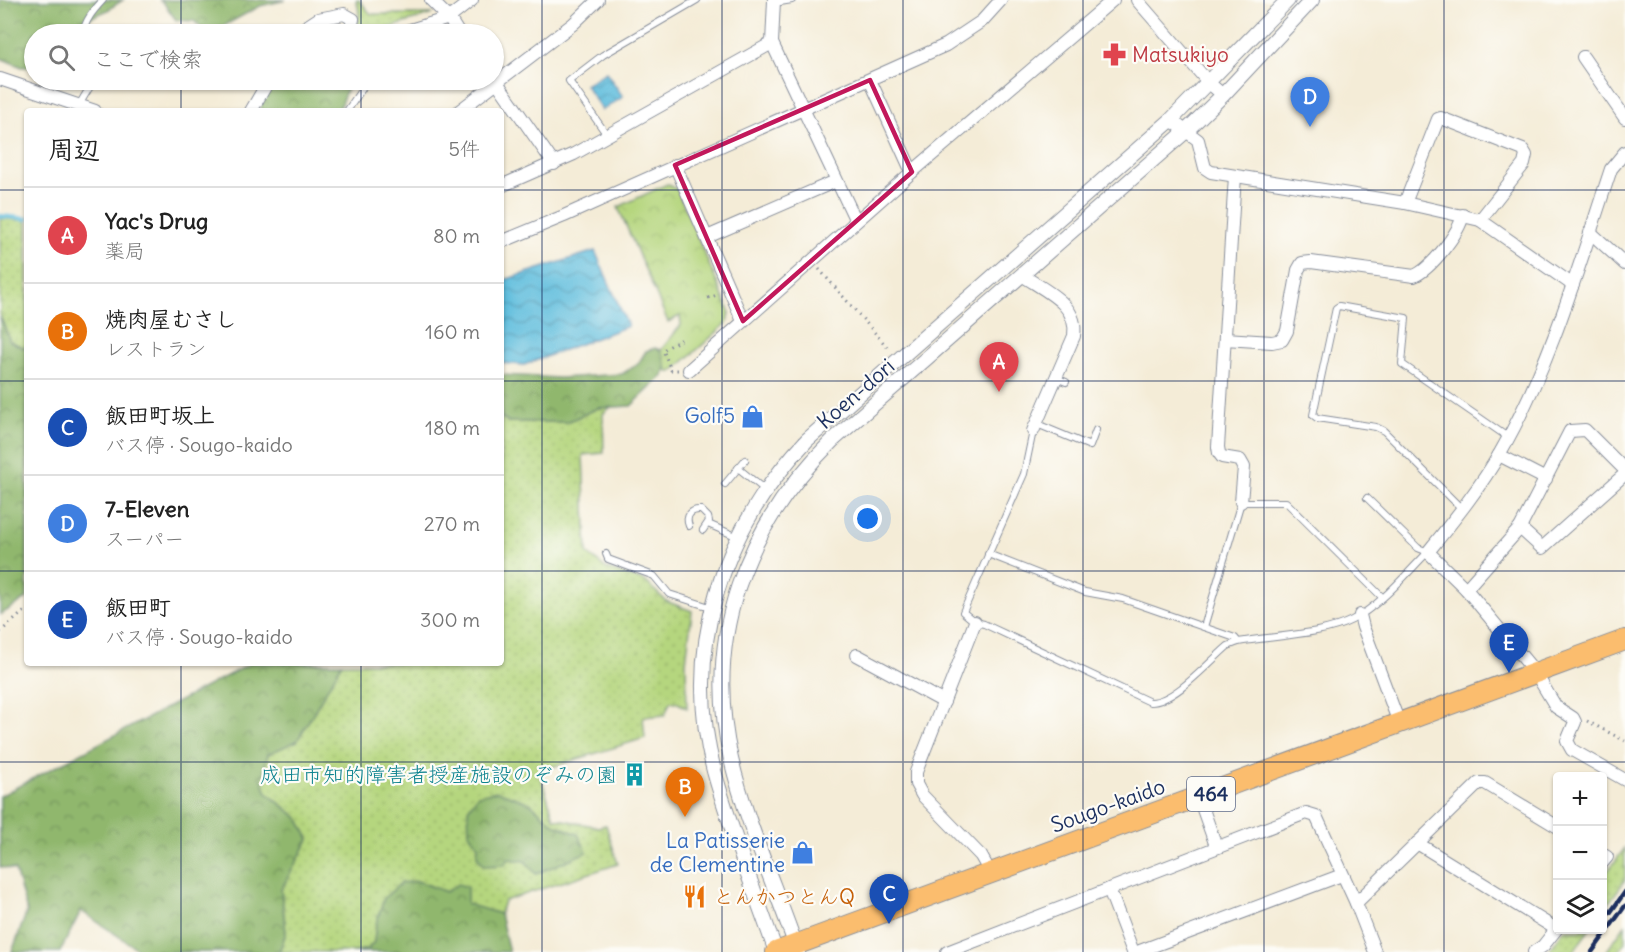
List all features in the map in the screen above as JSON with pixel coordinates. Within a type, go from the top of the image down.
[{"type":"highway","name":"Sougo-kaido","points":[[776,952],[796,948],[1625,640]]},
{"type":"street","points":[[431,0],[451,24]]},
{"type":"street","points":[[456,24],[472,0]]},
{"type":"street","points":[[504,74],[573,24],[598,0]]},
{"type":"street","points":[[504,241],[870,80],[959,38],[982,21],[1001,0]]},
{"type":"street","points":[[689,370],[912,172],[1113,0]]},
{"type":"street","points":[[1137,0],[1209,83],[1223,94]]},
{"type":"street","name":"Koen-dori","points":[[776,952],[726,808],[712,760],[705,718],[705,662],[712,609],[722,573],[738,537],[765,490],[807,440],[1171,120],[1288,0]]},
{"type":"street","name":"Koen-dori","points":[[796,948],[741,792],[724,723],[723,652],[734,598],[759,538],[789,489],[832,441],[1185,132],[1312,0]]},
{"type":"street","points":[[774,1],[772,43],[856,221]]},
{"type":"street","points":[[310,24],[318,19],[345,14],[353,19],[352,24]]},
{"type":"street","points":[[504,185],[554,164],[772,43]]},
{"type":"street","points":[[1583,57],[1625,118]]},
{"type":"street","points":[[0,80],[24,88]]},
{"type":"street","points":[[870,80],[912,172]]},
{"type":"street","points":[[30,90],[85,108]]},
{"type":"street","points":[[253,108],[263,90]]},
{"type":"street","points":[[463,108],[484,90]]},
{"type":"street","points":[[503,90],[554,164]]},
{"type":"street","points":[[1405,203],[1438,119],[1441,118],[1524,150],[1526,155],[1524,164],[1480,220]]},
{"type":"street","points":[[1171,120],[1198,140],[1205,168],[1210,172],[1405,203],[1464,215],[1480,220],[1573,285]]},
{"type":"street","points":[[1625,152],[1611,169],[1549,351],[1509,438],[1462,510],[1428,552],[1466,589],[1535,672],[1557,706],[1573,718],[1575,722],[1567,741],[1572,750],[1625,780]]},
{"type":"street","points":[[675,165],[743,321]]},
{"type":"street","points":[[1235,176],[1218,447],[1222,457],[1240,460],[1244,467],[1241,502]]},
{"type":"street","points":[[707,237],[836,181]]},
{"type":"street","points":[[1225,339],[1272,342],[1282,340],[1287,331],[1298,270],[1302,263],[1311,261],[1414,276],[1424,271],[1459,228],[1464,215]]},
{"type":"street","points":[[1590,232],[1625,264]]},
{"type":"street","points":[[1022,275],[1066,306],[1073,316],[1074,336],[1061,380],[1035,428]]},
{"type":"street","points":[[1466,589],[1520,528],[1570,431],[1585,430],[1625,472],[1542,548],[1520,528]]},
{"type":"street","points":[[1499,455],[1546,479]]},
{"type":"street","points":[[1360,615],[1399,723]]},
{"type":"street","points":[[975,622],[916,772],[916,784],[922,795],[981,856],[991,874]]},
{"type":"street","points":[[857,655],[944,702]]},
{"type":"street","points":[[1356,903],[1479,783],[1485,783],[1555,826]]},
{"type":"street","points":[[1199,798],[1216,846]]},
{"type":"street","points":[[947,952],[1306,813],[1316,816],[1356,903],[1375,952]]},
{"type":"street","points":[[1417,843],[1553,926]]},
{"type":"street","points":[[1109,889],[1135,952],[1342,875]]},
{"type":"street","points":[[1534,952],[1543,946],[1553,933]]},
{"type":"lane","points":[[86,24],[92,12],[103,0]]},
{"type":"lane","points":[[607,135],[569,81],[603,56],[697,0]]},
{"type":"lane","points":[[774,1],[792,0]]},
{"type":"lane","points":[[79,106],[87,90]]},
{"type":"lane","points":[[349,108],[361,90]]},
{"type":"lane","points":[[1462,510],[1384,431],[1376,427],[1317,418],[1313,415],[1336,308],[1339,306],[1406,318],[1402,364],[1509,438]]},
{"type":"lane","points":[[1096,430],[1090,446],[1035,428],[1023,474],[963,612],[975,622],[984,624],[1150,702],[1163,700],[1176,691],[1228,646],[1238,642],[1310,632],[1349,622],[1382,597],[1428,552],[1418,548],[1366,498]]},
{"type":"lane","points":[[725,484],[745,460]]},
{"type":"lane","points":[[738,468],[765,490]]},
{"type":"lane","points":[[1204,627],[1241,502],[1286,502],[1382,597]]},
{"type":"lane","points":[[689,526],[685,517],[701,510],[708,517],[708,524],[703,530]]},
{"type":"lane","points":[[708,524],[738,537]]},
{"type":"lane","points":[[606,554],[608,559],[654,576],[669,594],[712,609]]},
{"type":"lane","points":[[988,554],[1085,592],[1123,599],[1235,638],[1238,642]]},
{"type":"path","points":[[812,261],[889,349]]},
{"type":"path","points":[[708,298],[721,293]]},
{"type":"path","points":[[671,370],[663,350],[684,338]]},
{"type":"path","points":[[0,632],[24,612]]},
{"type":"path","points":[[1575,722],[1587,721],[1625,741]]},
{"type":"highlighted area","points":[[870,80],[912,172],[743,321],[675,165]]},
{"type":"green space","points":[[0,0],[123,0],[106,11],[82,21],[81,24],[24,24],[24,67],[0,58]]},
{"type":"green space","points":[[159,0],[286,0],[260,6],[227,24],[197,24],[194,21],[176,20]]},
{"type":"green space","points":[[356,0],[359,0],[371,14],[433,14],[401,24],[358,24],[359,9]]},
{"type":"green space","points":[[268,90],[346,90],[339,108],[261,108],[261,103]]},
{"type":"green space","points":[[667,184],[677,189],[730,313],[727,323],[672,372],[668,372],[661,350],[681,325],[680,316],[668,322],[618,207]]},
{"type":"green space","points":[[0,218],[24,221],[24,348],[10,341],[0,316]]},
{"type":"green space","points":[[0,316],[10,341],[24,348],[24,600],[0,615]]},
{"type":"green space","points":[[655,348],[665,352],[667,365],[664,375],[631,406],[598,408],[567,422],[509,422],[504,419],[504,375],[560,378],[622,374],[638,364],[646,351]]},
{"type":"green space","points":[[611,407],[603,414],[604,453],[583,455],[587,553],[607,569],[645,581],[666,601],[692,611],[686,663],[687,708],[676,702],[670,702],[665,715],[643,717],[645,738],[539,771],[554,818],[598,827],[606,825],[618,864],[504,901],[500,914],[476,908],[446,892],[417,881],[376,924],[374,942],[368,949],[354,952],[279,952],[286,933],[281,890],[309,839],[298,818],[267,794],[262,779],[268,753],[297,741],[340,666],[504,666],[504,419],[509,422],[567,422],[598,408]]},
{"type":"green space","points":[[245,666],[340,666],[297,741],[268,754],[262,779],[267,793],[298,818],[309,839],[281,890],[286,933],[279,952],[142,952],[81,911],[60,952],[12,952],[27,911],[15,870],[0,867],[0,796]]},
{"type":"green space","points":[[497,791],[530,803],[554,824],[578,834],[587,852],[536,874],[525,861],[509,859],[504,865],[484,866],[477,856],[478,846],[469,833],[468,809],[478,795]]},
{"type":"green space","points":[[1625,848],[1625,880],[1607,905],[1607,880],[1607,872]]},
{"type":"green space","points":[[417,881],[446,892],[458,884],[467,887],[467,904],[500,914],[509,952],[354,952],[368,949],[374,942],[376,924],[384,898],[401,883]]},
{"type":"green space","points":[[1625,925],[1625,942],[1618,952],[1606,952]]},
{"type":"green space","points":[[1561,934],[1586,934],[1573,952],[1548,952]]},
{"type":"water","points":[[606,72],[623,97],[602,110],[585,85]]},
{"type":"water","points":[[595,251],[628,326],[524,365],[504,363],[504,280]]},
{"type":"waterway","points":[[0,216],[24,219]]},
{"type":"railway","points":[[1610,913],[1625,892]]},
{"type":"railway","points":[[1592,952],[1625,906]]},
{"type":"place","name":"Matsukiyo","points":[[1114,55]]},
{"type":"place","name":"7-Eleven","points":[[1310,127]]},
{"type":"place","name":"Yac's Drug","points":[[999,392]]},
{"type":"place","name":"Golf5","points":[[753,416]]},
{"type":"place","name":"飯田町","points":[[1509,673]]},
{"type":"place","name":"成田市知的障害者授産施設のぞみの園","points":[[635,775]]},
{"type":"place","name":"焼肉屋むさし","points":[[685,817]]},
{"type":"place","name":"La Patisserie de Clementine","points":[[803,853]]},
{"type":"place","name":"とんかつとんQ","points":[[695,897]]},
{"type":"place","name":"飯田町坂上","points":[[889,924]]}]
